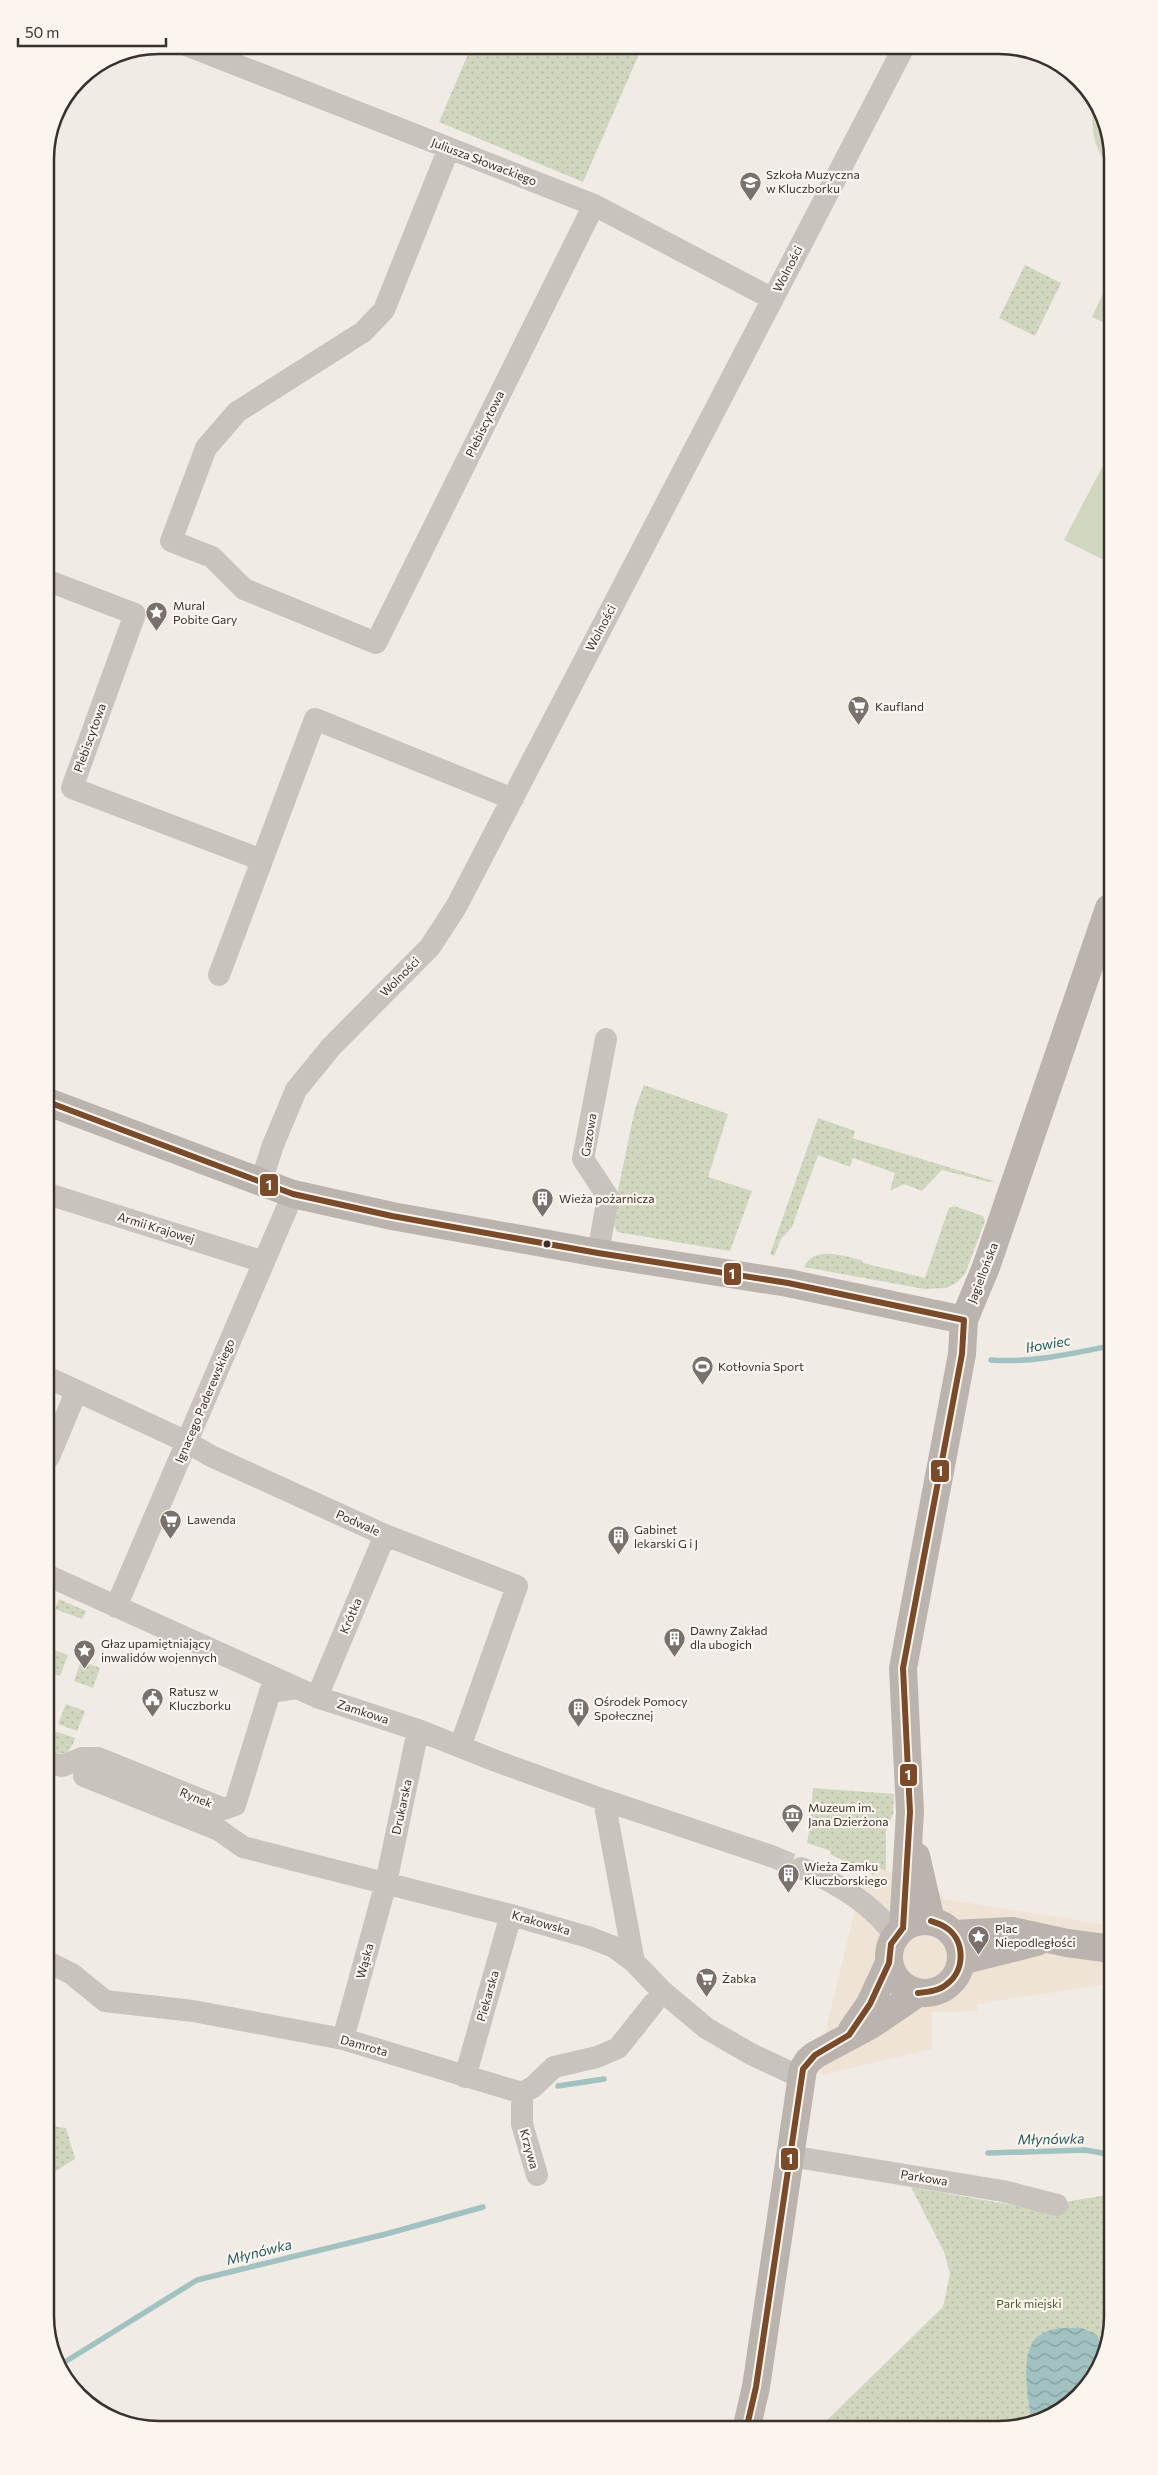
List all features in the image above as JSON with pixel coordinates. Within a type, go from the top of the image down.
[{"type":"street","name":"Juliusza Słowackiego","points":[[209,54],[594,205],[773,299]]},
{"type":"street","name":"Wolności","points":[[261,1182],[275,1140],[296,1090],[331,1047],[430,947],[456,907],[900,54]]},
{"type":"street","name":"Plebiscytowa","points":[[449,148],[384,310],[363,332],[237,412],[206,448],[171,541],[212,557],[244,589],[376,643],[594,205]]},
{"type":"street","name":"Plebiscytowa","points":[[54,583],[135,614],[72,788],[262,860]]},
{"type":"street","points":[[219,975],[315,719],[513,799]]},
{"type":"street","name":"Jagiellońska","points":[[899,1932],[910,1830],[903,1668],[962,1354],[964,1320],[986,1267],[1104,923]]},
{"type":"street","name":"Gazowa","points":[[598,1253],[608,1197],[583,1159],[606,1039]]},
{"type":"street","points":[[54,1104],[293,1194],[392,1216],[598,1253],[788,1283],[964,1320]]},
{"type":"street","name":"Ignacego Paderewskiego","points":[[122,1610],[187,1442],[293,1194]]},
{"type":"street","name":"Armii Krajowej","points":[[54,1196],[264,1262]]},
{"type":"street","name":"Podwale","points":[[54,1381],[187,1442],[211,1456],[385,1535],[517,1586],[460,1747]]},
{"type":"street","points":[[54,1445],[76,1392]]},
{"type":"street","name":"Krótka","points":[[307,1693],[385,1535]]},
{"type":"street","name":"Zamkowa","points":[[54,1578],[307,1693],[418,1730],[604,1800],[771,1856]]},
{"type":"street","name":"Rynek","points":[[54,1764],[62,1766],[82,1758],[98,1758],[224,1809],[235,1805],[270,1692],[307,1693]]},
{"type":"street","name":"Drukarska","points":[[386,1883],[418,1730]]},
{"type":"street","name":"Rynek","points":[[84,1776],[219,1830],[242,1847]]},
{"type":"street","points":[[604,1800],[634,1962]]},
{"type":"street","name":"Jagiellońska","points":[[910,1830],[942,1928]]},
{"type":"street","name":"Krakowska","points":[[242,1847],[511,1915],[597,1940],[614,1947],[634,1962],[662,1992],[706,2028],[751,2054],[802,2078]]},
{"type":"street","points":[[801,1868],[824,1878],[870,1906],[899,1932]]},
{"type":"street","name":"Wąska","points":[[343,2039],[386,1883]]},
{"type":"street","name":"Piekarska","points":[[465,2077],[511,1915]]},
{"type":"street","points":[[848,2035],[870,2004],[889,1963],[891,1944],[899,1932],[918,1921],[942,1928],[1012,1930],[1104,1949]]},
{"type":"street","points":[[748,2421],[756,2387],[802,2078],[808,2061],[848,2035],[871,2025],[895,2006],[918,1993],[936,1991],[951,1982],[958,1972],[961,1951],[942,1928]]},
{"type":"street","points":[[961,1961],[1050,1939]]},
{"type":"street","points":[[889,1963],[899,1982],[918,1993]]},
{"type":"street","name":"Damrota","points":[[54,1965],[72,1974],[105,2001],[193,2011],[343,2039],[522,2093]]},
{"type":"street","points":[[522,2093],[533,2087],[554,2067],[597,2057],[618,2048],[653,2004]]},
{"type":"street","name":"Krzywa","points":[[522,2093],[522,2124],[537,2175]]},
{"type":"street","name":"Parkowa","points":[[790,2156],[1004,2191],[1057,2205]]},
{"type":"green space","points":[[468,54],[639,54],[583,182],[439,122]]},
{"type":"green space","points":[[1093,112],[1102,138],[1104,160],[1098,150],[1092,120]]},
{"type":"green space","points":[[1025,265],[1061,283],[1035,336],[999,318]]},
{"type":"green space","points":[[1104,291],[1104,323],[1092,317]]},
{"type":"green space","points":[[1104,464],[1104,560],[1064,540]]},
{"type":"green space","points":[[644,1085],[728,1114],[708,1177],[752,1191],[730,1251],[617,1232],[612,1219],[635,1109]]},
{"type":"green space","points":[[818,1118],[855,1131],[853,1138],[994,1181],[989,1182],[942,1170],[922,1191],[904,1184],[890,1191],[895,1173],[853,1158],[850,1167],[818,1155],[792,1227],[781,1239],[774,1256],[770,1254]]},
{"type":"green space","points":[[954,1206],[983,1216],[985,1221],[965,1274],[956,1283],[946,1288],[924,1289],[804,1267],[815,1256],[830,1254],[861,1260],[863,1263],[925,1278],[949,1208]]},
{"type":"green space","points":[[59,1599],[86,1611],[82,1619],[55,1609]]},
{"type":"green space","points":[[54,1650],[68,1655],[60,1676],[54,1674]]},
{"type":"green space","points":[[81,1661],[100,1668],[93,1688],[74,1681]]},
{"type":"green space","points":[[66,1704],[85,1711],[77,1731],[58,1724]]},
{"type":"green space","points":[[54,1731],[75,1738],[69,1750],[60,1754],[54,1752]]},
{"type":"green space","points":[[813,1788],[894,1794],[893,1814],[886,1831],[886,1870],[875,1876],[830,1854],[831,1851],[807,1843]]},
{"type":"green space","points":[[54,2126],[66,2128],[75,2159],[54,2172]]},
{"type":"green space","name":"Park miejski","points":[[911,2187],[1029,2208],[1104,2196],[1104,2323],[1099,2350],[1087,2375],[1063,2400],[1033,2416],[1020,2419],[999,2421],[826,2421],[943,2307],[950,2274],[944,2252]]},
{"type":"shaded area","name":"Plac Niepodległości","points":[[879,1868],[936,1890],[944,1899],[1104,1925],[1104,1984],[977,2004],[977,2011],[932,2012],[932,2049],[821,2075],[827,2025],[859,1893]]},
{"type":"water","points":[[1058,2328],[1082,2328],[1097,2335],[1100,2344],[1087,2375],[1078,2385],[1063,2400],[1031,2416],[1026,2376],[1029,2352],[1033,2342],[1046,2332]]},
{"type":"waterway","name":"Iłowiec","points":[[991,1360],[1036,1359],[1104,1347]]},
{"type":"waterway","name":"Młynówka","points":[[558,2086],[604,2079]]},
{"type":"waterway","name":"Młynówka","points":[[988,2153],[1085,2150],[1104,2153]]},
{"type":"waterway","name":"Młynówka","points":[[65,2362],[197,2280],[386,2234],[483,2207]]},
{"type":"tunnel","points":[[771,1856],[801,1868]]},
{"type":"transit line","name":"1","points":[[54,1104],[293,1194],[392,1216],[598,1253],[788,1283],[964,1320]]},
{"type":"transit line","name":"1","points":[[903,1928],[910,1812],[903,1668],[962,1354],[964,1320]]},
{"type":"transit line","name":"1","points":[[918,1993],[933,1991],[944,1986],[958,1971],[960,1963],[959,1947],[952,1932],[940,1924],[931,1921]]},
{"type":"transit line","name":"1","points":[[748,2421],[756,2387],[803,2069],[815,2055],[849,2035],[870,2004],[889,1963],[891,1944],[903,1928]]},
{"type":"place","name":"Szkoła Muzyczna w Kluczborku","points":[[750,201]]},
{"type":"place","name":"Mural Pobite Gary","points":[[157,632]]},
{"type":"place","name":"Kaufland","points":[[859,726]]},
{"type":"place","name":"Wieża pożarnicza","points":[[543,1218]]},
{"type":"place","name":"Kotłovnia Sport","points":[[702,1386]]},
{"type":"place","name":"Lawenda","points":[[171,1539]]},
{"type":"place","name":"Gabinet lekarski G i J","points":[[618,1556]]},
{"type":"place","name":"Dawny Zakład dla ubogich","points":[[674,1657]]},
{"type":"place","name":"Głaz upamiętniający inwalidów wojennych","points":[[85,1670]]},
{"type":"place","name":"Ratusz w Kluczborku","points":[[153,1718]]},
{"type":"place","name":"Ośrodek Pomocy Społecznej","points":[[578,1728]]},
{"type":"place","name":"Muzeum im. Jana Dzierżona","points":[[792,1834]]},
{"type":"place","name":"Wieża Zamku Kluczborskiego","points":[[788,1893]]},
{"type":"place","name":"Plac Niepodległości","points":[[979,1955]]},
{"type":"place","name":"Żabka","points":[[706,1998]]}]
